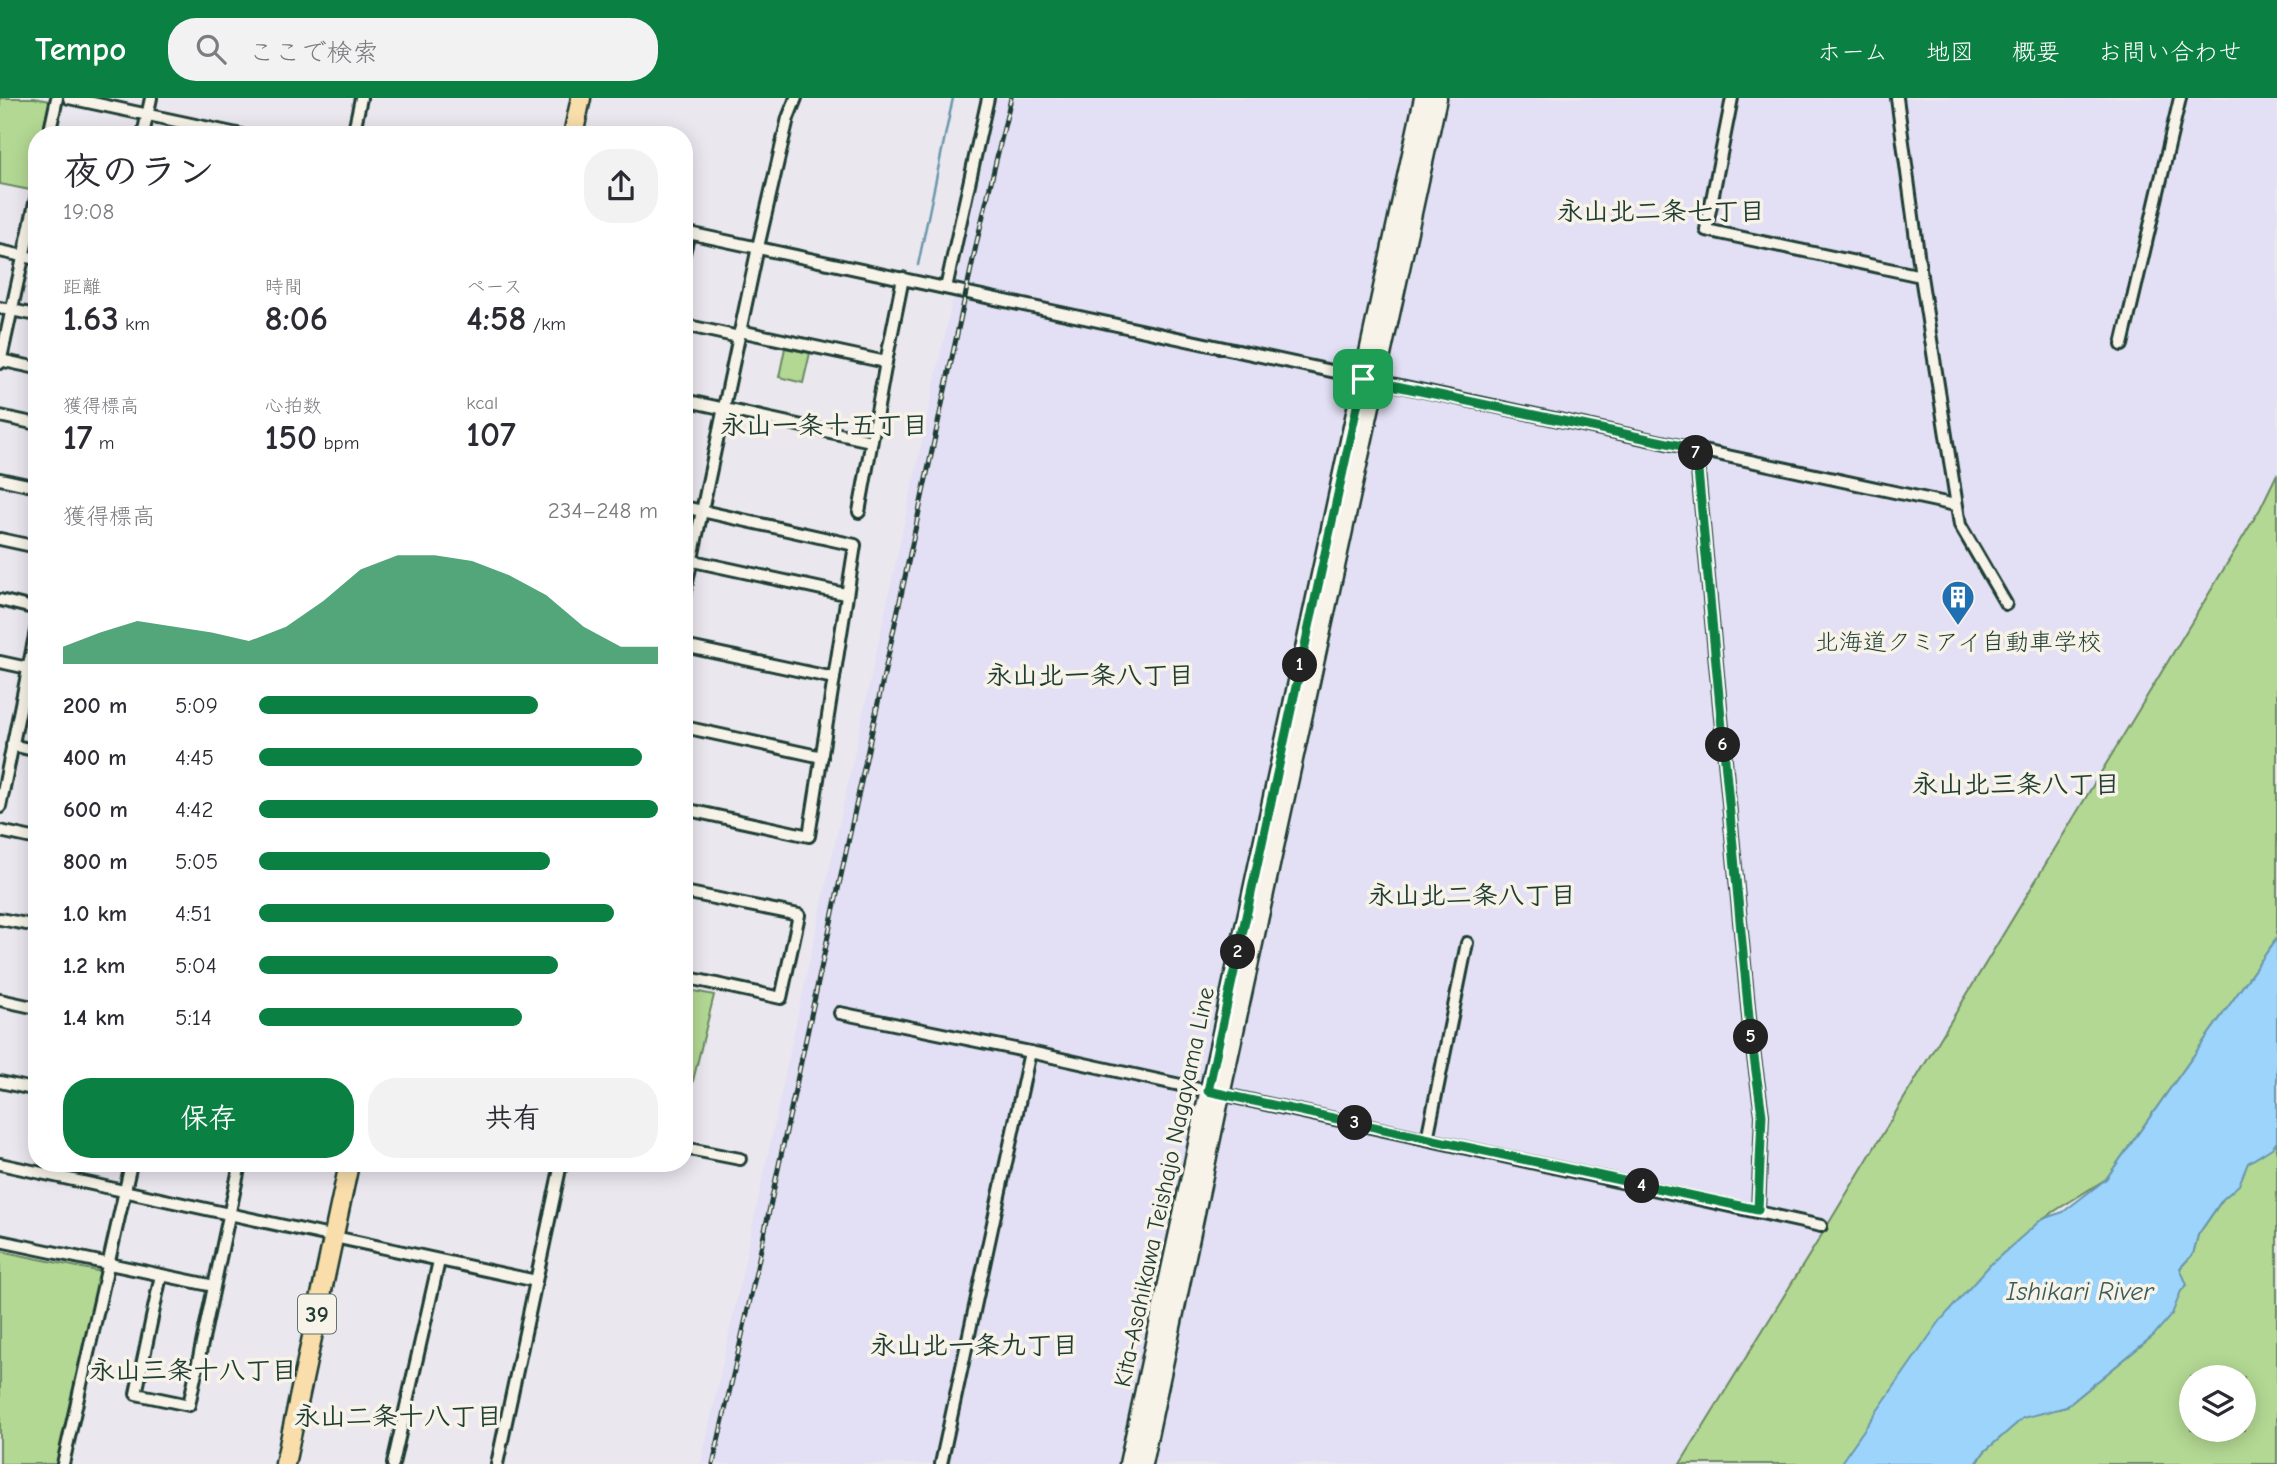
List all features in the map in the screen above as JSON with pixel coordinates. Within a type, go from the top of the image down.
[{"type":"highway","points":[[575,126],[581,98]]},
{"type":"highway","name":"39","points":[[285,1464],[347,1172]]},
{"type":"main road","name":"Kita-Asahikawa Teishajo Nagayama Line","points":[[1370,380],[1423,98]]},
{"type":"main road","name":"Kita-Asahikawa Teishajo Nagayama Line","points":[[1128,1464],[1214,1093],[1370,380],[1438,98]]},
{"type":"main road","name":"Kita-Asahikawa Teishajo Nagayama Line","points":[[1143,1464],[1214,1093]]},
{"type":"street","points":[[52,126],[57,98]]},
{"type":"street","points":[[69,98],[195,126]]},
{"type":"street","points":[[145,126],[151,98]]},
{"type":"street","points":[[355,126],[361,98]]},
{"type":"street","points":[[693,542],[702,511],[758,247],[788,118],[796,98]]},
{"type":"street","points":[[947,288],[988,98]]},
{"type":"street","points":[[1732,98],[1706,230],[1921,276]]},
{"type":"street","points":[[1897,98],[1959,525],[2006,604]]},
{"type":"street","points":[[2122,345],[2180,98]]},
{"type":"street","points":[[693,233],[1955,505]]},
{"type":"street","points":[[28,234],[0,361],[28,366]]},
{"type":"street","points":[[0,251],[28,257]]},
{"type":"street","points":[[859,512],[870,441],[903,278]]},
{"type":"street","points":[[0,308],[28,313]]},
{"type":"street","points":[[693,326],[886,362]]},
{"type":"street","points":[[693,402],[870,441]]},
{"type":"street","points":[[0,416],[28,422]]},
{"type":"street","points":[[1696,449],[1749,1014],[1762,1115],[1758,1210]]},
{"type":"street","points":[[0,479],[28,485]]},
{"type":"street","points":[[693,509],[855,545],[845,594],[809,836],[693,811]]},
{"type":"street","points":[[0,539],[28,545]]},
{"type":"street","points":[[693,560],[845,594]]},
{"type":"street","points":[[0,600],[28,607]]},
{"type":"street","points":[[693,648],[834,678]]},
{"type":"street","points":[[0,662],[28,668]]},
{"type":"street","points":[[0,807],[4,766],[28,684]]},
{"type":"street","points":[[693,729],[822,757]]},
{"type":"street","points":[[12,745],[28,749]]},
{"type":"street","points":[[0,831],[28,837]]},
{"type":"street","points":[[693,894],[799,915],[781,998],[693,980]]},
{"type":"street","points":[[0,919],[28,924]]},
{"type":"street","points":[[1427,1139],[1467,943]]},
{"type":"street","points":[[0,1000],[28,1006]]},
{"type":"street","points":[[840,1013],[1758,1210],[1821,1226]]},
{"type":"street","points":[[942,1464],[1030,1052]]},
{"type":"street","points":[[0,1082],[28,1088]]},
{"type":"street","points":[[693,1150],[740,1160]]},
{"type":"street","points":[[0,1164],[28,1170]]},
{"type":"street","points":[[37,1172],[536,1281]]},
{"type":"street","points":[[63,1464],[129,1172]]},
{"type":"street","points":[[161,1275],[136,1394],[189,1405],[238,1172]]},
{"type":"street","points":[[497,1464],[559,1172]]},
{"type":"street","points":[[0,1241],[214,1286]]},
{"type":"street","points":[[393,1464],[439,1261]]},
{"type":"shaded area","points":[[996,98],[2277,98],[2277,474],[2260,509],[1821,1236],[1680,1464],[701,1464]]},
{"type":"green space","points":[[0,98],[50,101],[45,126],[28,126],[28,190],[0,184]]},
{"type":"green space","points":[[785,348],[810,353],[803,383],[779,377]]},
{"type":"green space","points":[[2277,474],[2277,938],[2106,1179],[2042,1219],[1848,1464],[1680,1464],[1821,1236],[2260,509]]},
{"type":"green space","points":[[693,991],[714,995],[693,1081]]},
{"type":"green space","points":[[2277,1143],[2277,1464],[1977,1464],[1984,1452],[2023,1417],[2066,1407],[2154,1335],[2180,1268],[2193,1254],[2198,1235],[2248,1163]]},
{"type":"green space","points":[[0,1251],[102,1272],[59,1464],[0,1464]]},
{"type":"water","name":"Ishikari River","points":[[2277,938],[2277,1142],[2248,1163],[2239,1185],[2222,1200],[2198,1235],[2193,1254],[2180,1268],[2187,1285],[2181,1291],[2172,1314],[2154,1335],[2066,1407],[2023,1418],[1984,1452],[1976,1464],[1840,1464],[1940,1321],[1990,1265],[2042,1219],[2063,1212],[2106,1179]]},
{"type":"waterway","points":[[918,265],[953,98]]},
{"type":"railway","points":[[713,1464],[977,241],[1011,98]]},
{"type":"place","name":"北海道クミアイ自動車学校","points":[[1958,627]]},
{"type":"district","name":"永山北二条七丁目","points":[[1661,212]]},
{"type":"district","name":"永山一条十五丁目","points":[[824,426]]},
{"type":"district","name":"永山北一条八丁目","points":[[1090,676]]},
{"type":"district","name":"永山北三条八丁目","points":[[2016,785]]},
{"type":"district","name":"永山北二条八丁目","points":[[1472,896]]},
{"type":"district","name":"永山北一条九丁目","points":[[974,1346]]},
{"type":"district","name":"永山三条十八丁目","points":[[193,1371]]},
{"type":"district","name":"永山二条十八丁目","points":[[398,1417]]},
{"type":"route","points":[[1363,379],[1696,449],[1750,1028],[1762,1115],[1758,1210],[1208,1091],[1363,379]]}]
